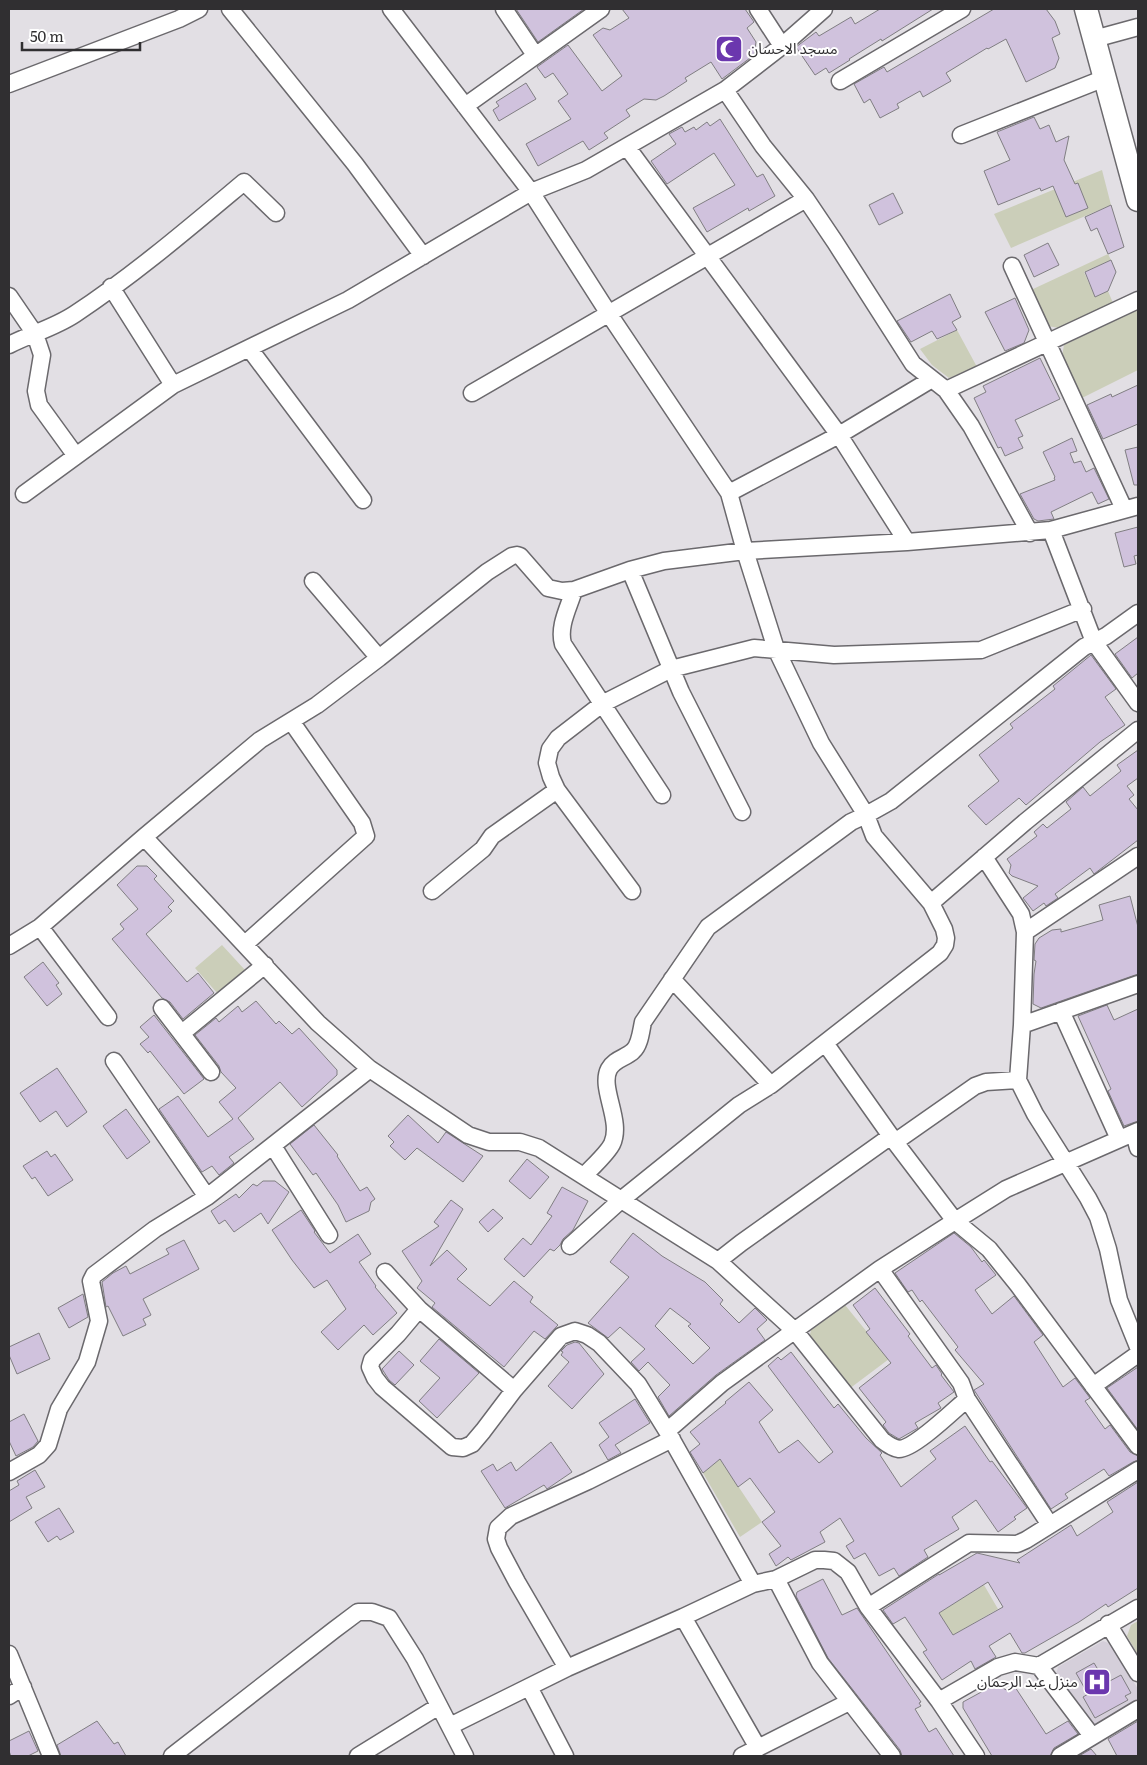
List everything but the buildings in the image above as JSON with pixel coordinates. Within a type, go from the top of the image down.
[{"type":"street","points":[[9,84],[94,53],[199,9]]},
{"type":"street","points":[[230,9],[355,164],[423,256]]},
{"type":"street","points":[[391,9],[531,192],[609,314],[728,493],[744,551],[776,649],[821,743],[866,816],[874,836],[931,904],[944,929],[946,938],[945,945],[940,953],[771,1085],[739,1105],[621,1200],[570,1246]]},
{"type":"street","points":[[504,9],[535,55]]},
{"type":"street","points":[[465,106],[601,9]]},
{"type":"street","points":[[758,9],[782,46]]},
{"type":"street","points":[[24,494],[174,385],[348,300],[531,192],[586,170],[726,90],[782,46],[824,9]]},
{"type":"street","points":[[840,81],[962,9]]},
{"type":"street","points":[[1086,9],[1138,200]]},
{"type":"street","points":[[1094,39],[1138,27]]},
{"type":"street","points":[[961,135],[1105,78]]},
{"type":"street","points":[[726,90],[762,146],[806,200],[836,242],[913,364],[946,390],[972,426],[1030,533]]},
{"type":"street","points":[[627,147],[839,435],[907,542]]},
{"type":"street","points":[[9,345],[74,315],[167,246],[244,182],[276,213]]},
{"type":"street","points":[[472,393],[706,256],[806,200]]},
{"type":"street","points":[[9,946],[40,927],[260,740],[317,705],[487,572],[517,554],[548,588],[562,591],[574,590],[630,570],[664,561],[744,551],[1030,533],[1051,530],[1131,507],[1047,343],[1012,266]]},
{"type":"street","points":[[112,287],[174,385]]},
{"type":"street","points":[[9,296],[35,334],[42,355],[36,391],[39,405],[76,456]]},
{"type":"street","points":[[946,390],[1138,300]]},
{"type":"street","points":[[249,348],[363,500]]},
{"type":"street","points":[[728,493],[839,435],[932,379]]},
{"type":"street","points":[[1051,530],[1083,609],[1094,642],[1138,703]]},
{"type":"street","points":[[630,570],[681,692],[742,812]]},
{"type":"street","points":[[313,581],[379,658]]},
{"type":"street","points":[[574,590],[562,628],[561,637],[563,644],[662,795]]},
{"type":"street","points":[[632,891],[557,790],[547,763],[550,749],[558,738],[602,704],[671,669],[754,648],[834,655],[981,650],[1083,609]]},
{"type":"street","points":[[584,1176],[612,1146],[616,1132],[607,1078],[609,1070],[615,1062],[634,1051],[643,1022],[708,927],[851,822],[866,816],[891,801],[1084,646],[1106,636],[1138,613]]},
{"type":"street","points":[[245,944],[366,836],[362,823],[291,721]]},
{"type":"street","points":[[931,904],[1077,778],[1138,730]]},
{"type":"street","points":[[432,891],[483,850],[492,836],[557,790]]},
{"type":"street","points":[[144,837],[318,1022],[370,1069],[468,1134],[489,1142],[520,1142],[539,1148],[718,1261],[795,1331],[882,1440],[890,1446],[899,1449],[912,1445],[967,1399]]},
{"type":"street","points":[[1025,932],[1138,856]]},
{"type":"street","points":[[984,858],[1021,914],[1025,932],[1018,1080],[1035,1114],[1088,1198],[1103,1231],[1119,1300],[1138,1347]]},
{"type":"street","points":[[40,927],[108,1018]]},
{"type":"street","points":[[182,1033],[265,965]]},
{"type":"street","points":[[672,979],[771,1085]]},
{"type":"street","points":[[1022,1024],[1138,984]]},
{"type":"street","points":[[162,1008],[211,1072]]},
{"type":"street","points":[[566,1668],[516,1582],[499,1548],[496,1539],[498,1528],[511,1516],[580,1485],[670,1435],[722,1383],[880,1269],[1006,1189],[1065,1162],[1132,1138],[1061,1010]]},
{"type":"street","points":[[825,1043],[893,1139],[955,1221],[989,1249],[1138,1446]]},
{"type":"street","points":[[114,1061],[207,1197]]},
{"type":"street","points":[[9,1472],[39,1455],[48,1445],[59,1409],[86,1362],[99,1322],[91,1281],[94,1276],[155,1229],[207,1197],[370,1069]]},
{"type":"street","points":[[718,1261],[741,1243],[893,1139],[975,1086],[986,1082],[1018,1080]]},
{"type":"street","points":[[273,1146],[329,1235]]},
{"type":"street","points":[[880,1269],[961,1383],[967,1399],[1050,1525]]},
{"type":"street","points":[[385,1272],[419,1309],[514,1390]]},
{"type":"street","points":[[419,1309],[372,1360],[370,1367],[382,1387],[452,1446],[463,1448],[472,1444],[514,1390],[561,1336],[575,1331],[587,1335],[599,1343],[638,1384],[670,1435],[753,1584]]},
{"type":"street","points":[[1093,1386],[1138,1354]]},
{"type":"street","points":[[868,1607],[969,1543],[1017,1544],[1138,1470]]},
{"type":"street","points":[[450,1726],[566,1668],[753,1584],[776,1579],[815,1560],[834,1561],[848,1572],[868,1607],[939,1701],[976,1756]]},
{"type":"street","points":[[776,1579],[820,1663],[892,1756]]},
{"type":"street","points":[[939,1701],[998,1667],[1015,1662],[1039,1666],[1138,1608]]},
{"type":"street","points":[[172,1756],[358,1612],[372,1612],[388,1618],[415,1659],[465,1756]]},
{"type":"street","points":[[683,1617],[758,1748]]},
{"type":"street","points":[[1108,1624],[1138,1673]]},
{"type":"street","points":[[9,1654],[16,1692],[50,1756]]},
{"type":"street","points":[[1039,1666],[1092,1736]]},
{"type":"street","points":[[529,1687],[565,1756]]},
{"type":"street","points":[[742,1756],[849,1702]]},
{"type":"street","points":[[358,1756],[439,1706]]},
{"type":"street","points":[[1060,1756],[1138,1709]]},
{"type":"shaded area","name":"منزل عبد الرحمان","points":[[1103,1641],[1111,1644],[1138,1689],[1137,1701],[1098,1726],[1087,1721],[1056,1675],[1058,1667]]},
{"type":"green space","points":[[1102,170],[1111,205],[1011,248],[994,214]]},
{"type":"green space","points":[[1108,254],[1111,260],[1084,272],[1095,297],[1108,291],[1113,303],[1059,328],[1048,326],[1031,290]]},
{"type":"green space","points":[[1137,310],[1138,370],[1082,398],[1062,356],[1064,345]]},
{"type":"green space","points":[[957,330],[977,367],[949,378],[932,365],[920,349]]},
{"type":"green space","points":[[222,945],[245,970],[218,994],[195,968]]},
{"type":"green space","points":[[845,1305],[889,1359],[849,1389],[809,1339],[811,1330]]},
{"type":"green space","points":[[720,1459],[762,1522],[740,1537],[703,1473]]},
{"type":"green space","points":[[984,1585],[998,1609],[953,1635],[939,1613]]},
{"type":"green space","points":[[1138,1621],[1138,1655],[1127,1636],[1131,1625]]},
{"type":"place","name":"مسجد الاحسان","points":[[729,49]]},
{"type":"place","name":"منزل عبد الرحمان","points":[[1097,1682]]}]
